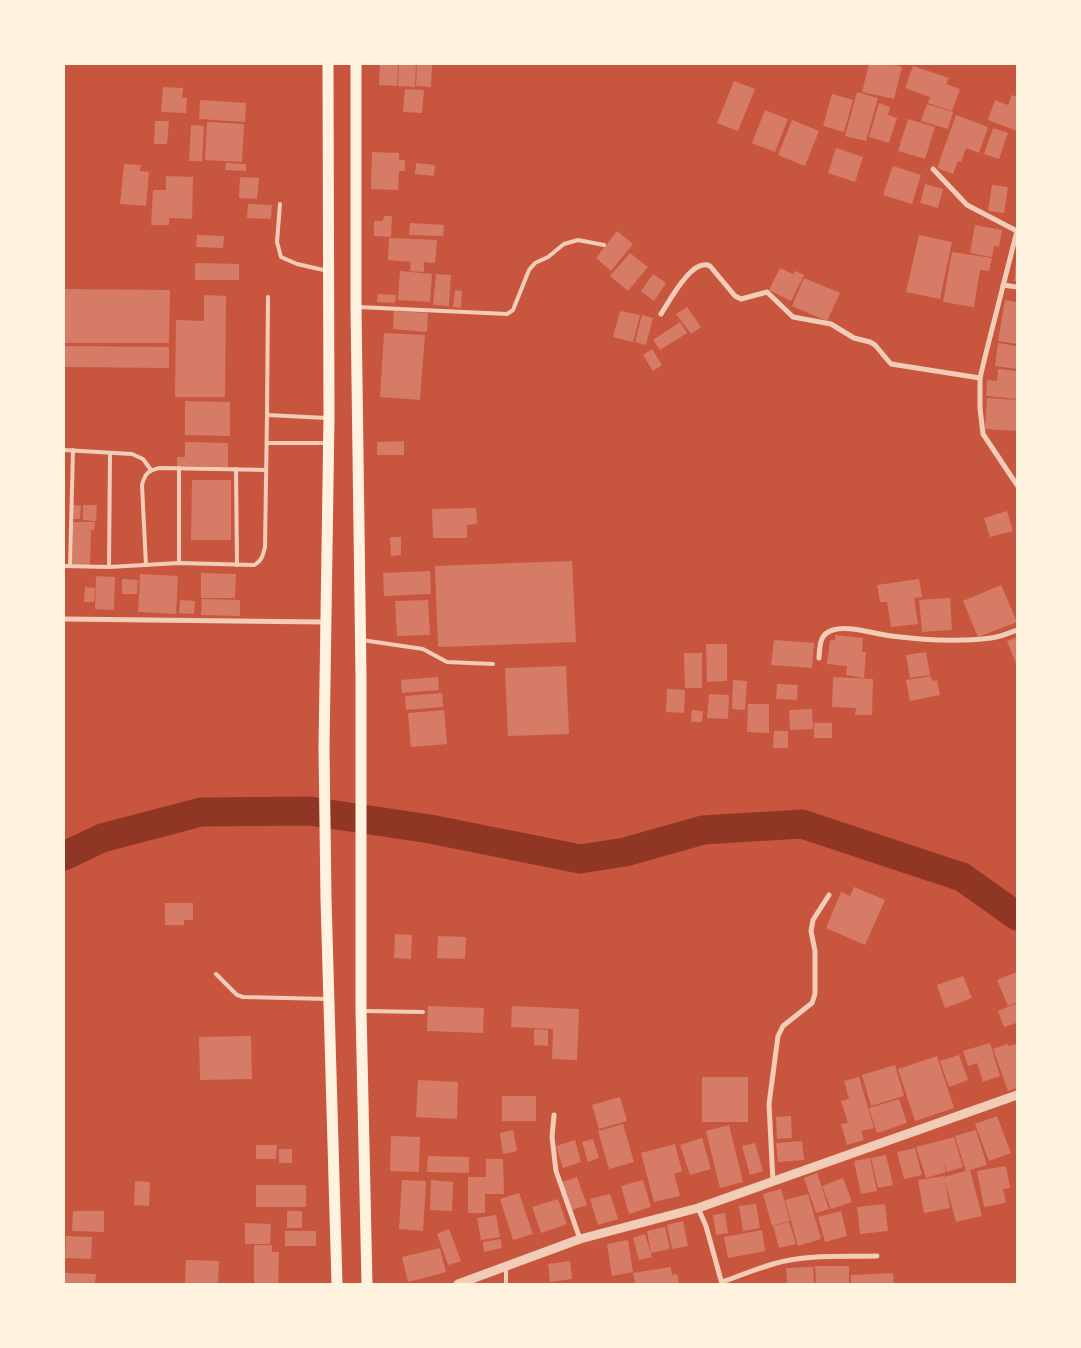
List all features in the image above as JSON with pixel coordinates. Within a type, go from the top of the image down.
[{"type":"highway","points":[[328,64],[329,418],[324,748],[326,900],[337,1284]]},
{"type":"highway","points":[[356,64],[356,307],[362,897],[361,1010],[367,1284]]},
{"type":"street","points":[[933,169],[967,205],[1017,231],[980,378],[980,408],[983,434],[1017,485]]},
{"type":"street","points":[[661,314],[686,276],[699,265],[706,264],[710,266],[735,296],[741,300],[767,292],[793,317],[831,324],[854,338],[870,342],[875,345],[891,364],[980,378]]},
{"type":"street","points":[[1003,285],[1017,287]]},
{"type":"street","points":[[64,619],[326,622]]},
{"type":"street","points":[[819,658],[820,643],[823,636],[834,630],[844,628],[888,636],[932,640],[993,638],[1017,630]]},
{"type":"street","points":[[773,1182],[769,1104],[778,1036],[783,1026],[812,1003],[815,994],[815,958],[811,930],[813,920],[829,895]]},
{"type":"street","points":[[458,1284],[580,1239],[698,1208],[1017,1096]]},
{"type":"street","points":[[554,1115],[552,1137],[556,1171],[580,1239]]},
{"type":"street","points":[[698,1208],[706,1226],[722,1283],[774,1264],[789,1261],[814,1257],[878,1256]]},
{"type":"lane","points":[[280,204],[278,242],[281,257],[296,264],[328,270]]},
{"type":"lane","points":[[356,307],[507,314],[513,310],[529,270],[535,263],[548,257],[564,244],[578,240],[604,244]]},
{"type":"lane","points":[[64,566],[109,567],[179,563],[254,565],[259,563],[263,557],[265,547],[268,297]]},
{"type":"lane","points":[[267,415],[329,418]]},
{"type":"lane","points":[[267,443],[328,443]]},
{"type":"lane","points":[[64,450],[139,456],[147,462],[151,470]]},
{"type":"lane","points":[[70,566],[73,450]]},
{"type":"lane","points":[[109,567],[110,453]]},
{"type":"lane","points":[[146,565],[142,485],[146,474],[151,470],[179,468],[266,470]]},
{"type":"lane","points":[[179,468],[179,563]]},
{"type":"lane","points":[[236,469],[237,565]]},
{"type":"lane","points":[[360,640],[423,649],[447,662],[493,664]]},
{"type":"lane","points":[[216,974],[237,995],[243,997],[329,999]]},
{"type":"lane","points":[[361,1010],[423,1012]]},
{"type":"lane","points":[[506,1266],[506,1284]]},
{"type":"building","points":[[380,64],[398,64],[397,86],[379,85]]},
{"type":"building","points":[[399,64],[416,64],[415,87],[398,86]]},
{"type":"building","points":[[417,64],[432,65],[431,87],[416,86]]},
{"type":"building","points":[[869,64],[891,64],[902,67],[894,99],[862,92]]},
{"type":"building","points":[[913,66],[949,78],[946,84],[960,89],[952,111],[928,103],[930,97],[905,88]]},
{"type":"building","points":[[734,81],[755,89],[738,131],[717,123]]},
{"type":"building","points":[[163,87],[183,88],[182,98],[187,98],[186,113],[161,112]]},
{"type":"building","points":[[405,89],[424,90],[422,113],[403,112]]},
{"type":"building","points":[[857,92],[878,98],[866,141],[845,136]]},
{"type":"building","points":[[832,94],[853,100],[844,132],[823,126]]},
{"type":"building","points":[[1012,95],[1017,97],[1017,131],[988,120],[995,100],[1008,105]]},
{"type":"building","points":[[200,100],[246,103],[245,122],[199,119]]},
{"type":"building","points":[[879,103],[890,107],[888,115],[897,118],[889,143],[869,137]]},
{"type":"building","points":[[927,104],[953,112],[948,129],[921,121]]},
{"type":"building","points":[[765,110],[788,119],[775,152],[752,143]]},
{"type":"building","points":[[956,115],[988,127],[979,153],[966,148],[961,162],[958,161],[953,174],[937,168]]},
{"type":"building","points":[[908,119],[935,127],[925,159],[898,151]]},
{"type":"building","points":[[792,120],[819,131],[805,166],[778,155]]},
{"type":"building","points":[[155,121],[169,121],[167,144],[154,144]]},
{"type":"building","points":[[207,122],[244,124],[242,162],[205,160]]},
{"type":"building","points":[[191,125],[204,126],[202,161],[189,161]]},
{"type":"building","points":[[993,128],[1008,133],[999,159],[984,154]]},
{"type":"building","points":[[836,148],[863,157],[855,182],[828,173]]},
{"type":"building","points":[[372,152],[399,153],[399,160],[405,160],[405,171],[399,171],[398,190],[371,189]]},
{"type":"building","points":[[226,163],[246,164],[246,171],[225,170]]},
{"type":"building","points":[[416,163],[435,165],[434,176],[415,174]]},
{"type":"building","points":[[124,164],[141,165],[140,171],[149,172],[146,206],[120,204]]},
{"type":"building","points":[[893,166],[921,175],[912,204],[883,195]]},
{"type":"building","points":[[166,176],[193,177],[192,219],[169,218],[169,225],[151,225],[153,190],[166,190]]},
{"type":"building","points":[[240,177],[259,178],[257,199],[239,198]]},
{"type":"building","points":[[925,184],[943,189],[938,208],[920,203]]},
{"type":"building","points":[[992,185],[1008,187],[1004,213],[988,211]]},
{"type":"building","points":[[248,204],[272,205],[271,219],[247,218]]},
{"type":"building","points":[[384,216],[392,216],[391,237],[374,236],[374,221],[383,221]]},
{"type":"building","points":[[410,223],[444,225],[443,236],[409,235]]},
{"type":"building","points":[[975,225],[1002,230],[999,247],[994,246],[992,257],[970,253]]},
{"type":"building","points":[[617,231],[633,244],[611,271],[596,258]]},
{"type":"building","points":[[197,235],[224,236],[223,248],[196,247]]},
{"type":"building","points":[[919,235],[952,242],[940,299],[906,292]]},
{"type":"building","points":[[389,238],[437,240],[435,263],[424,262],[424,272],[410,271],[411,262],[388,260]]},
{"type":"building","points":[[952,252],[992,258],[989,271],[980,270],[974,307],[943,302]]},
{"type":"building","points":[[630,253],[648,267],[628,291],[610,276]]},
{"type":"building","points":[[1016,262],[1017,281],[1014,281]]},
{"type":"building","points":[[195,263],[239,264],[239,280],[195,280]]},
{"type":"building","points":[[780,268],[793,274],[795,271],[804,275],[791,301],[769,290]]},
{"type":"building","points":[[400,271],[432,274],[430,302],[398,300]]},
{"type":"building","points":[[436,274],[451,275],[449,306],[433,305]]},
{"type":"building","points":[[653,274],[666,283],[654,301],[641,291]]},
{"type":"building","points":[[804,278],[840,293],[827,321],[792,306]]},
{"type":"building","points":[[64,289],[170,290],[169,343],[64,343]]},
{"type":"building","points":[[455,290],[462,291],[461,308],[453,307]]},
{"type":"building","points":[[378,294],[396,295],[395,303],[377,302]]},
{"type":"building","points":[[204,295],[226,296],[225,397],[175,397],[176,320],[204,321]]},
{"type":"building","points":[[1005,300],[1017,302],[1017,344],[998,341]]},
{"type":"building","points":[[687,307],[701,327],[691,334],[676,314]]},
{"type":"building","points":[[394,311],[428,313],[427,332],[393,329]]},
{"type":"building","points":[[620,311],[640,315],[633,342],[613,337]]},
{"type":"building","points":[[642,315],[653,318],[646,345],[635,342]]},
{"type":"building","points":[[680,322],[687,333],[660,350],[653,340]]},
{"type":"building","points":[[384,333],[425,335],[420,400],[380,397]]},
{"type":"building","points":[[998,343],[1017,346],[1017,369],[995,366]]},
{"type":"building","points":[[64,346],[169,347],[169,368],[64,367]]},
{"type":"building","points":[[652,349],[662,365],[653,371],[643,355]]},
{"type":"building","points":[[998,369],[1017,371],[1017,399],[986,396],[987,380],[997,381]]},
{"type":"building","points":[[987,398],[1017,400],[1017,431],[985,429]]},
{"type":"building","points":[[185,401],[230,402],[230,436],[185,435]]},
{"type":"building","points":[[404,441],[404,455],[377,455],[377,442]]},
{"type":"building","points":[[185,442],[228,443],[228,467],[177,466],[177,457],[185,457]]},
{"type":"building","points":[[192,480],[231,480],[231,540],[191,540]]},
{"type":"building","points":[[73,505],[81,506],[80,519],[72,519]]},
{"type":"building","points":[[83,505],[97,505],[96,521],[83,520]]},
{"type":"building","points":[[476,508],[477,524],[467,525],[467,538],[433,538],[432,509]]},
{"type":"building","points":[[1007,511],[1013,531],[990,537],[984,518]]},
{"type":"building","points":[[73,522],[95,522],[94,530],[91,530],[90,565],[72,564]]},
{"type":"building","points":[[390,537],[401,537],[401,555],[391,556]]},
{"type":"building","points":[[572,561],[576,642],[438,647],[435,566]]},
{"type":"building","points":[[430,571],[431,594],[384,596],[383,573]]},
{"type":"building","points":[[201,573],[236,574],[235,598],[201,598]]},
{"type":"building","points":[[140,574],[178,576],[176,614],[138,612]]},
{"type":"building","points":[[96,576],[115,577],[114,610],[95,609]]},
{"type":"building","points":[[122,579],[138,580],[137,594],[122,594]]},
{"type":"building","points":[[919,579],[922,597],[914,598],[918,624],[891,627],[887,602],[880,602],[877,585]]},
{"type":"building","points":[[1001,585],[1017,622],[978,637],[963,601]]},
{"type":"building","points":[[85,587],[95,588],[94,602],[84,602]]},
{"type":"building","points":[[950,598],[952,630],[922,632],[919,600]]},
{"type":"building","points":[[202,599],[240,600],[240,616],[201,615]]},
{"type":"building","points":[[180,600],[195,601],[194,614],[179,613]]},
{"type":"building","points":[[428,600],[430,635],[397,636],[395,601]]},
{"type":"building","points":[[835,635],[863,638],[862,652],[866,652],[864,678],[846,675],[847,666],[827,664],[830,640],[835,640]]},
{"type":"building","points":[[1017,637],[1017,666],[1007,641]]},
{"type":"building","points":[[774,640],[814,643],[812,668],[771,665]]},
{"type":"building","points":[[706,644],[727,644],[727,681],[707,682]]},
{"type":"building","points":[[926,652],[930,675],[910,678],[906,655]]},
{"type":"building","points":[[684,653],[702,653],[702,688],[685,688]]},
{"type":"building","points":[[566,666],[569,734],[508,736],[505,668]]},
{"type":"building","points":[[931,676],[932,681],[937,680],[940,695],[910,701],[906,680]]},
{"type":"building","points":[[438,677],[439,690],[402,693],[401,680]]},
{"type":"building","points":[[833,677],[873,679],[872,715],[855,715],[856,708],[832,707]]},
{"type":"building","points":[[733,680],[747,681],[745,710],[732,709]]},
{"type":"building","points":[[777,684],[798,685],[797,700],[776,699]]},
{"type":"building","points":[[667,689],[685,690],[684,713],[666,712]]},
{"type":"building","points":[[442,693],[443,707],[406,710],[405,696]]},
{"type":"building","points":[[709,694],[729,695],[728,719],[707,718]]},
{"type":"building","points":[[748,704],[769,704],[769,733],[747,732]]},
{"type":"building","points":[[812,709],[813,729],[790,730],[789,710]]},
{"type":"building","points":[[444,710],[447,744],[411,747],[408,713]]},
{"type":"building","points":[[692,710],[703,711],[702,722],[691,722]]},
{"type":"building","points":[[814,723],[832,723],[832,738],[814,738]]},
{"type":"building","points":[[774,731],[788,731],[788,748],[773,748]]},
{"type":"building","points":[[854,887],[885,900],[865,945],[826,928],[841,892],[850,896]]},
{"type":"building","points":[[165,903],[193,903],[193,920],[184,920],[184,925],[165,925]]},
{"type":"building","points":[[395,934],[412,935],[411,959],[394,958]]},
{"type":"building","points":[[438,936],[466,937],[465,959],[437,958]]},
{"type":"building","points":[[1017,972],[1017,1002],[1008,1006],[997,980]]},
{"type":"building","points":[[963,976],[972,998],[945,1008],[937,985]]},
{"type":"building","points":[[1017,1003],[1017,1026],[1016,1023],[1004,1027],[998,1011]]},
{"type":"building","points":[[428,1006],[484,1008],[483,1033],[427,1031]]},
{"type":"building","points":[[512,1006],[579,1009],[577,1060],[552,1059],[553,1029],[511,1027]]},
{"type":"building","points":[[534,1029],[548,1030],[548,1046],[534,1045]]},
{"type":"building","points":[[251,1036],[252,1079],[200,1080],[199,1037]]},
{"type":"building","points":[[990,1043],[1000,1076],[983,1082],[977,1063],[968,1066],[963,1051]]},
{"type":"building","points":[[1008,1044],[1009,1046],[1017,1044],[1017,1088],[1008,1091],[993,1049]]},
{"type":"building","points":[[959,1055],[968,1080],[949,1087],[940,1061]]},
{"type":"building","points":[[937,1056],[954,1108],[915,1121],[898,1069]]},
{"type":"building","points":[[895,1065],[904,1096],[871,1106],[862,1075]]},
{"type":"building","points":[[702,1077],[748,1077],[748,1122],[702,1122]]},
{"type":"building","points":[[859,1077],[874,1128],[861,1131],[864,1140],[847,1145],[841,1124],[848,1123],[841,1101],[849,1099],[844,1081]]},
{"type":"building","points":[[418,1080],[458,1082],[457,1119],[416,1117]]},
{"type":"building","points":[[502,1096],[536,1096],[536,1121],[502,1121]]},
{"type":"building","points":[[620,1097],[627,1121],[599,1129],[592,1105]]},
{"type":"building","points":[[899,1099],[907,1123],[877,1133],[869,1108]]},
{"type":"building","points":[[791,1116],[792,1138],[777,1139],[776,1117]]},
{"type":"building","points":[[997,1116],[1011,1153],[989,1161],[975,1124]]},
{"type":"building","points":[[623,1124],[634,1162],[609,1169],[598,1131]]},
{"type":"building","points":[[729,1125],[743,1182],[720,1188],[706,1131]]},
{"type":"building","points":[[513,1130],[517,1151],[503,1154],[500,1133]]},
{"type":"building","points":[[976,1130],[987,1165],[970,1170],[982,1216],[956,1222],[944,1177],[966,1171],[955,1136]]},
{"type":"building","points":[[391,1136],[420,1137],[419,1172],[390,1171]]},
{"type":"building","points":[[954,1137],[963,1167],[947,1172],[943,1159],[946,1172],[926,1178],[916,1147]]},
{"type":"building","points":[[702,1138],[711,1169],[690,1175],[680,1145]]},
{"type":"building","points":[[593,1139],[599,1158],[588,1162],[582,1142]]},
{"type":"building","points":[[575,1140],[581,1162],[563,1168],[556,1146]]},
{"type":"building","points":[[802,1141],[804,1160],[778,1162],[776,1143]]},
{"type":"building","points":[[755,1143],[763,1171],[750,1175],[742,1146]]},
{"type":"building","points":[[675,1144],[682,1171],[674,1174],[680,1196],[654,1202],[641,1153]]},
{"type":"building","points":[[256,1145],[277,1145],[276,1159],[256,1159]]},
{"type":"building","points":[[915,1148],[922,1175],[904,1179],[897,1152]]},
{"type":"building","points":[[279,1149],[292,1149],[292,1163],[279,1163]]},
{"type":"building","points":[[886,1155],[893,1185],[878,1188],[871,1158]]},
{"type":"building","points":[[428,1156],[469,1157],[469,1173],[427,1172]]},
{"type":"building","points":[[870,1158],[877,1191],[861,1194],[854,1161]]},
{"type":"building","points":[[486,1159],[503,1159],[504,1194],[485,1194],[485,1213],[468,1213],[468,1177],[486,1177]]},
{"type":"building","points":[[1006,1166],[1010,1188],[1003,1189],[1006,1203],[984,1207],[977,1171]]},
{"type":"building","points":[[817,1173],[829,1209],[816,1213],[804,1178]]},
{"type":"building","points":[[944,1176],[950,1208],[924,1213],[918,1180]]},
{"type":"building","points":[[577,1177],[587,1205],[572,1210],[562,1182]]},
{"type":"building","points":[[843,1178],[852,1202],[831,1209],[822,1186]]},
{"type":"building","points":[[402,1180],[426,1181],[423,1231],[399,1229]]},
{"type":"building","points":[[431,1180],[453,1182],[452,1211],[430,1210]]},
{"type":"building","points":[[643,1180],[651,1207],[629,1214],[621,1186]]},
{"type":"building","points":[[135,1181],[150,1182],[149,1206],[134,1205]]},
{"type":"building","points":[[256,1185],[306,1185],[306,1207],[256,1207]]},
{"type":"building","points":[[781,1189],[790,1221],[772,1226],[763,1194]]},
{"type":"building","points":[[519,1193],[533,1234],[513,1240],[500,1199]]},
{"type":"building","points":[[610,1194],[618,1219],[598,1225],[590,1199]]},
{"type":"building","points":[[808,1194],[821,1239],[798,1246],[785,1200]]},
{"type":"building","points":[[558,1199],[567,1224],[541,1233],[532,1207]]},
{"type":"building","points":[[756,1204],[760,1228],[743,1231],[739,1206]]},
{"type":"building","points":[[885,1204],[888,1231],[860,1234],[857,1207]]},
{"type":"building","points":[[73,1211],[104,1211],[104,1232],[72,1231]]},
{"type":"building","points":[[287,1211],[302,1211],[302,1228],[287,1228]]},
{"type":"building","points":[[841,1211],[847,1236],[825,1242],[818,1217]]},
{"type":"building","points":[[725,1213],[728,1233],[716,1235],[713,1215]]},
{"type":"building","points":[[496,1215],[500,1237],[481,1240],[477,1218]]},
{"type":"building","points":[[683,1221],[688,1246],[672,1249],[667,1225]]},
{"type":"building","points":[[789,1222],[796,1244],[779,1248],[773,1226]]},
{"type":"building","points":[[245,1223],[271,1224],[270,1244],[245,1244]]},
{"type":"building","points":[[665,1227],[670,1249],[651,1253],[647,1231]]},
{"type":"building","points":[[449,1229],[461,1261],[448,1265],[437,1234]]},
{"type":"building","points":[[762,1230],[765,1251],[728,1258],[724,1237]]},
{"type":"building","points":[[285,1231],[316,1231],[316,1246],[285,1246]]},
{"type":"building","points":[[645,1234],[652,1257],[639,1260],[633,1238]]},
{"type":"building","points":[[66,1236],[92,1237],[91,1259],[65,1258]]},
{"type":"building","points":[[501,1239],[502,1248],[484,1252],[483,1242]]},
{"type":"building","points":[[628,1240],[633,1272],[612,1276],[607,1244]]},
{"type":"building","points":[[254,1245],[272,1245],[272,1252],[279,1252],[278,1284],[254,1284]]},
{"type":"building","points":[[440,1248],[446,1272],[408,1282],[402,1257]]},
{"type":"building","points":[[186,1260],[219,1261],[218,1284],[185,1283]]},
{"type":"building","points":[[570,1261],[572,1279],[550,1282],[548,1264]]},
{"type":"building","points":[[815,1266],[849,1266],[849,1284],[816,1284]]},
{"type":"building","points":[[671,1267],[672,1275],[677,1274],[679,1284],[635,1284],[633,1273]]},
{"type":"building","points":[[813,1267],[814,1284],[787,1284],[786,1268]]},
{"type":"building","points":[[64,1273],[96,1274],[95,1284],[64,1284]]},
{"type":"building","points":[[893,1273],[894,1284],[851,1284],[851,1275]]},
{"type":"waterway","points":[[64,856],[102,838],[201,812],[309,811],[430,829],[580,859],[625,852],[703,830],[802,824],[962,877],[1017,916]]}]
